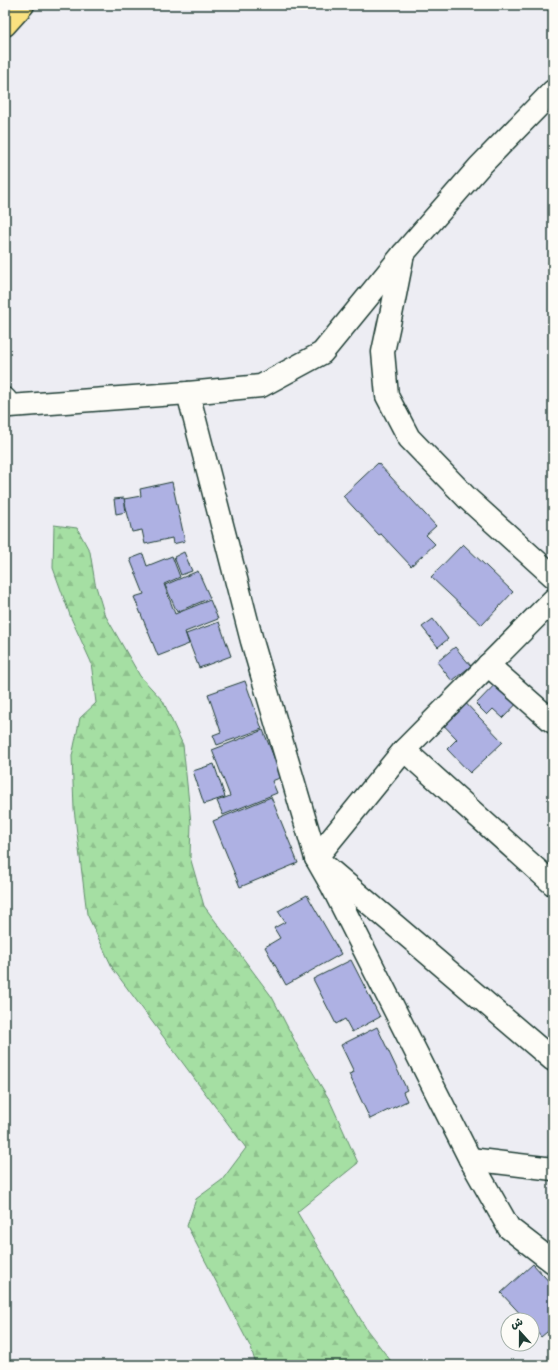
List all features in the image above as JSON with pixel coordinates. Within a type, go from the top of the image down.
[{"type":"highway","points":[[5,25],[23,5]]},
{"type":"street","points":[[7,404],[188,393],[261,386],[322,353],[403,254],[479,168],[553,92]]},
{"type":"street","points":[[403,254],[383,352],[387,396],[409,438],[468,498],[553,576]]},
{"type":"street","points":[[188,393],[252,641],[316,858],[336,893],[470,1159],[509,1228],[553,1262]]},
{"type":"street","points":[[316,858],[404,750],[553,600]]},
{"type":"street","points":[[488,665],[553,722]]},
{"type":"street","points":[[404,750],[553,884]]},
{"type":"street","points":[[316,858],[553,1060]]},
{"type":"street","points":[[470,1159],[553,1169]]},
{"type":"green space","points":[[54,525],[77,528],[90,552],[95,583],[104,613],[140,676],[163,701],[183,745],[191,823],[190,857],[204,906],[272,997],[301,1053],[329,1099],[358,1163],[297,1212],[367,1330],[394,1365],[256,1365],[251,1348],[187,1226],[196,1199],[222,1180],[246,1148],[113,969],[87,914],[74,809],[72,756],[80,718],[96,703],[91,662],[71,618],[53,568]]},
{"type":"building","points":[[378,463],[436,526],[426,535],[435,544],[411,566],[381,534],[379,535],[343,496]]},
{"type":"building","points":[[172,482],[185,541],[173,544],[172,538],[145,544],[142,530],[132,532],[124,499],[141,496],[140,489]]},
{"type":"building","points":[[124,498],[126,512],[116,514],[114,499]]},
{"type":"building","points":[[463,544],[513,592],[482,625],[431,577]]},
{"type":"building","points":[[184,552],[192,571],[181,575],[174,557]]},
{"type":"building","points":[[143,554],[147,566],[172,556],[180,577],[164,584],[175,614],[210,600],[218,619],[185,632],[189,644],[158,656],[134,597],[144,594],[130,559]]},
{"type":"building","points":[[198,571],[210,598],[177,612],[165,585]]},
{"type":"building","points":[[433,619],[448,639],[438,647],[422,627]]},
{"type":"building","points":[[219,622],[231,656],[199,668],[186,634]]},
{"type":"building","points":[[455,647],[471,666],[452,681],[437,662]]},
{"type":"building","points":[[502,677],[523,697],[503,718],[493,709],[487,715],[476,704]]},
{"type":"building","points":[[245,681],[262,729],[217,745],[213,735],[221,732],[208,694]]},
{"type":"building","points":[[455,692],[503,742],[470,773],[447,749],[457,739],[432,713]]},
{"type":"building","points":[[263,730],[282,777],[272,781],[277,793],[223,815],[217,801],[230,796],[212,750]]},
{"type":"building","points":[[214,764],[225,797],[204,804],[193,771]]},
{"type":"building","points":[[271,797],[298,863],[240,887],[213,821]]},
{"type":"building","points":[[307,895],[341,954],[286,985],[265,947],[280,938],[274,928],[285,922],[278,911]]},
{"type":"building","points":[[351,960],[380,1017],[352,1032],[345,1019],[336,1024],[313,979]]},
{"type":"building","points":[[377,1027],[407,1090],[403,1092],[407,1101],[370,1119],[349,1074],[354,1072],[341,1045]]},
{"type":"building","points":[[533,1264],[553,1286],[553,1327],[541,1337],[540,1312],[519,1312],[501,1293]]}]
